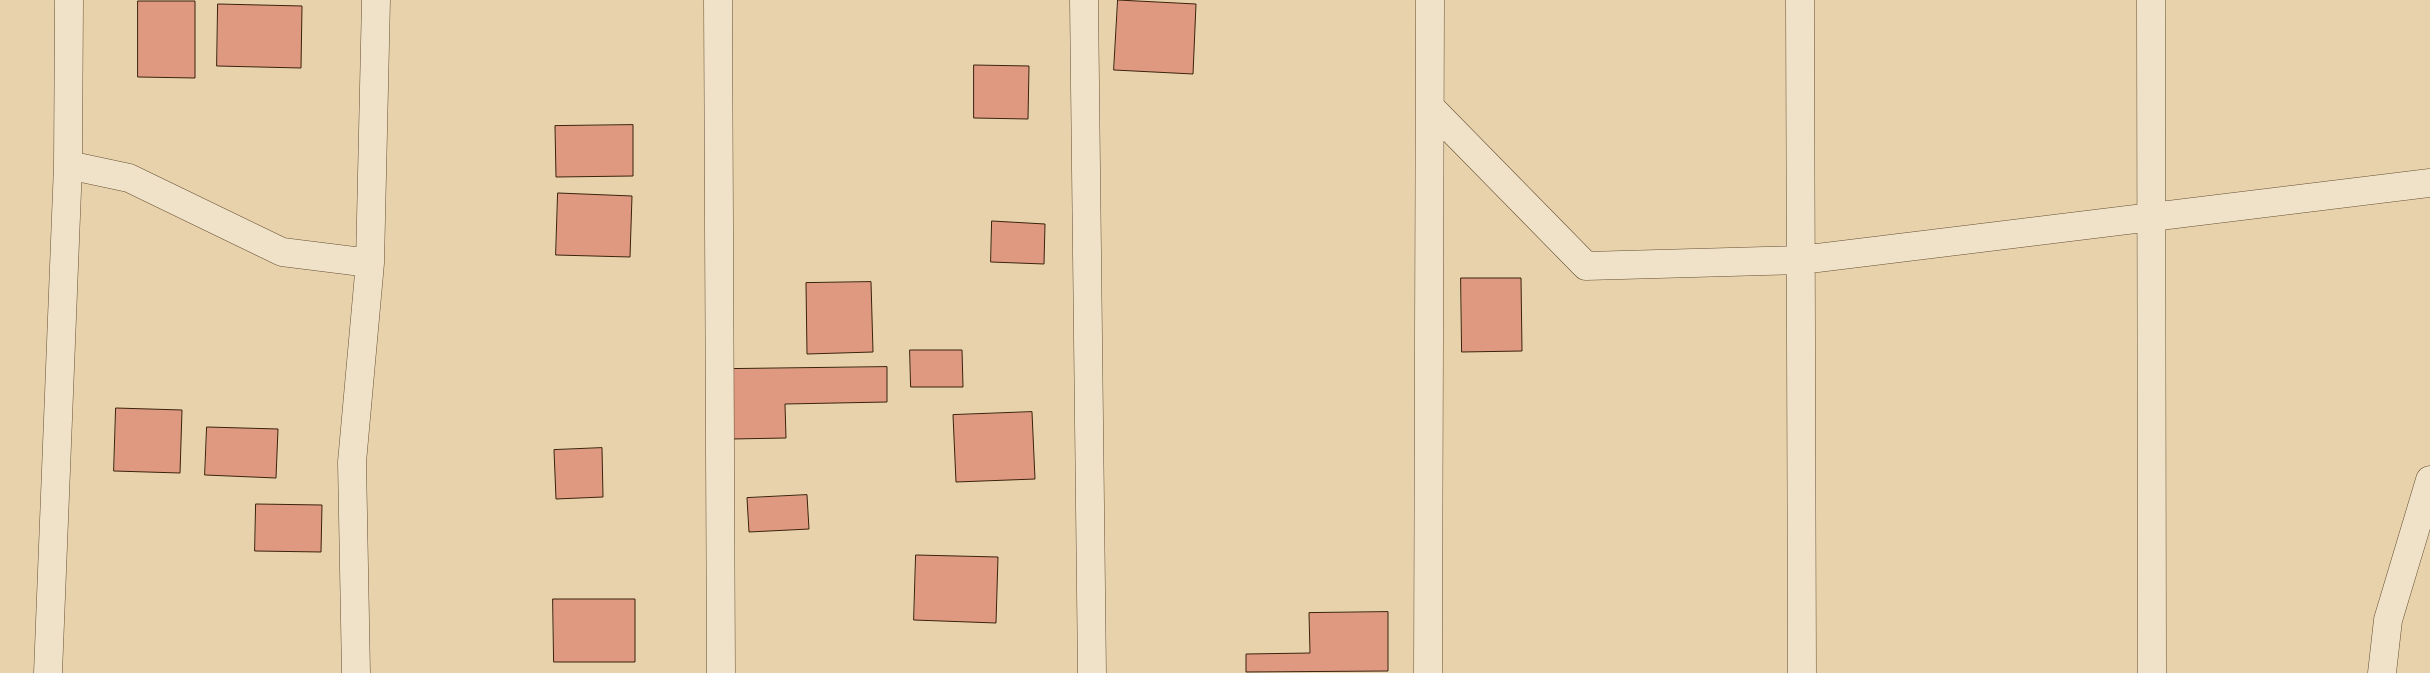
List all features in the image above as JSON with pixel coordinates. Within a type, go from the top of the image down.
[{"type":"street","points":[[48,673],[68,165],[70,0]]},
{"type":"street","points":[[356,673],[352,462],[370,263],[376,0]]},
{"type":"street","points":[[718,0],[720,673]]},
{"type":"street","points":[[1084,0],[1092,673]]},
{"type":"street","points":[[1428,673],[1430,0]]},
{"type":"street","points":[[1800,0],[1802,673]]},
{"type":"street","points":[[2151,0],[2152,673]]},
{"type":"street","points":[[1430,107],[1586,266],[1801,260],[2430,183]]},
{"type":"street","points":[[68,165],[128,178],[282,252],[370,263]]},
{"type":"street","points":[[2382,673],[2388,620],[2430,480]]},
{"type":"building","points":[[1118,0],[1196,4],[1193,74],[1114,70]]},
{"type":"building","points":[[138,1],[195,1],[195,78],[138,77]]},
{"type":"building","points":[[218,4],[302,6],[301,68],[217,66]]},
{"type":"building","points":[[974,65],[1029,66],[1028,119],[974,118]]},
{"type":"building","points":[[633,125],[633,176],[556,177],[555,126]]},
{"type":"building","points":[[558,193],[632,196],[630,257],[556,255]]},
{"type":"building","points":[[992,221],[1045,224],[1044,264],[991,262]]},
{"type":"building","points":[[1461,278],[1521,278],[1522,351],[1462,352]]},
{"type":"building","points":[[871,282],[873,352],[807,354],[806,283]]},
{"type":"building","points":[[910,350],[962,350],[963,387],[911,387]]},
{"type":"building","points":[[887,367],[887,402],[785,404],[786,438],[732,439],[731,369]]},
{"type":"building","points":[[116,408],[182,410],[180,473],[114,471]]},
{"type":"building","points":[[1032,412],[1035,479],[956,482],[953,415]]},
{"type":"building","points":[[207,427],[278,429],[276,478],[205,475]]},
{"type":"building","points":[[602,448],[603,497],[556,499],[554,450]]},
{"type":"building","points":[[807,495],[809,529],[749,532],[747,498]]},
{"type":"building","points":[[256,504],[322,505],[321,552],[255,551]]},
{"type":"building","points":[[916,555],[998,557],[996,623],[914,620]]},
{"type":"building","points":[[553,599],[635,599],[635,662],[554,662]]},
{"type":"building","points":[[1388,612],[1388,671],[1246,672],[1246,654],[1310,653],[1309,613]]}]
